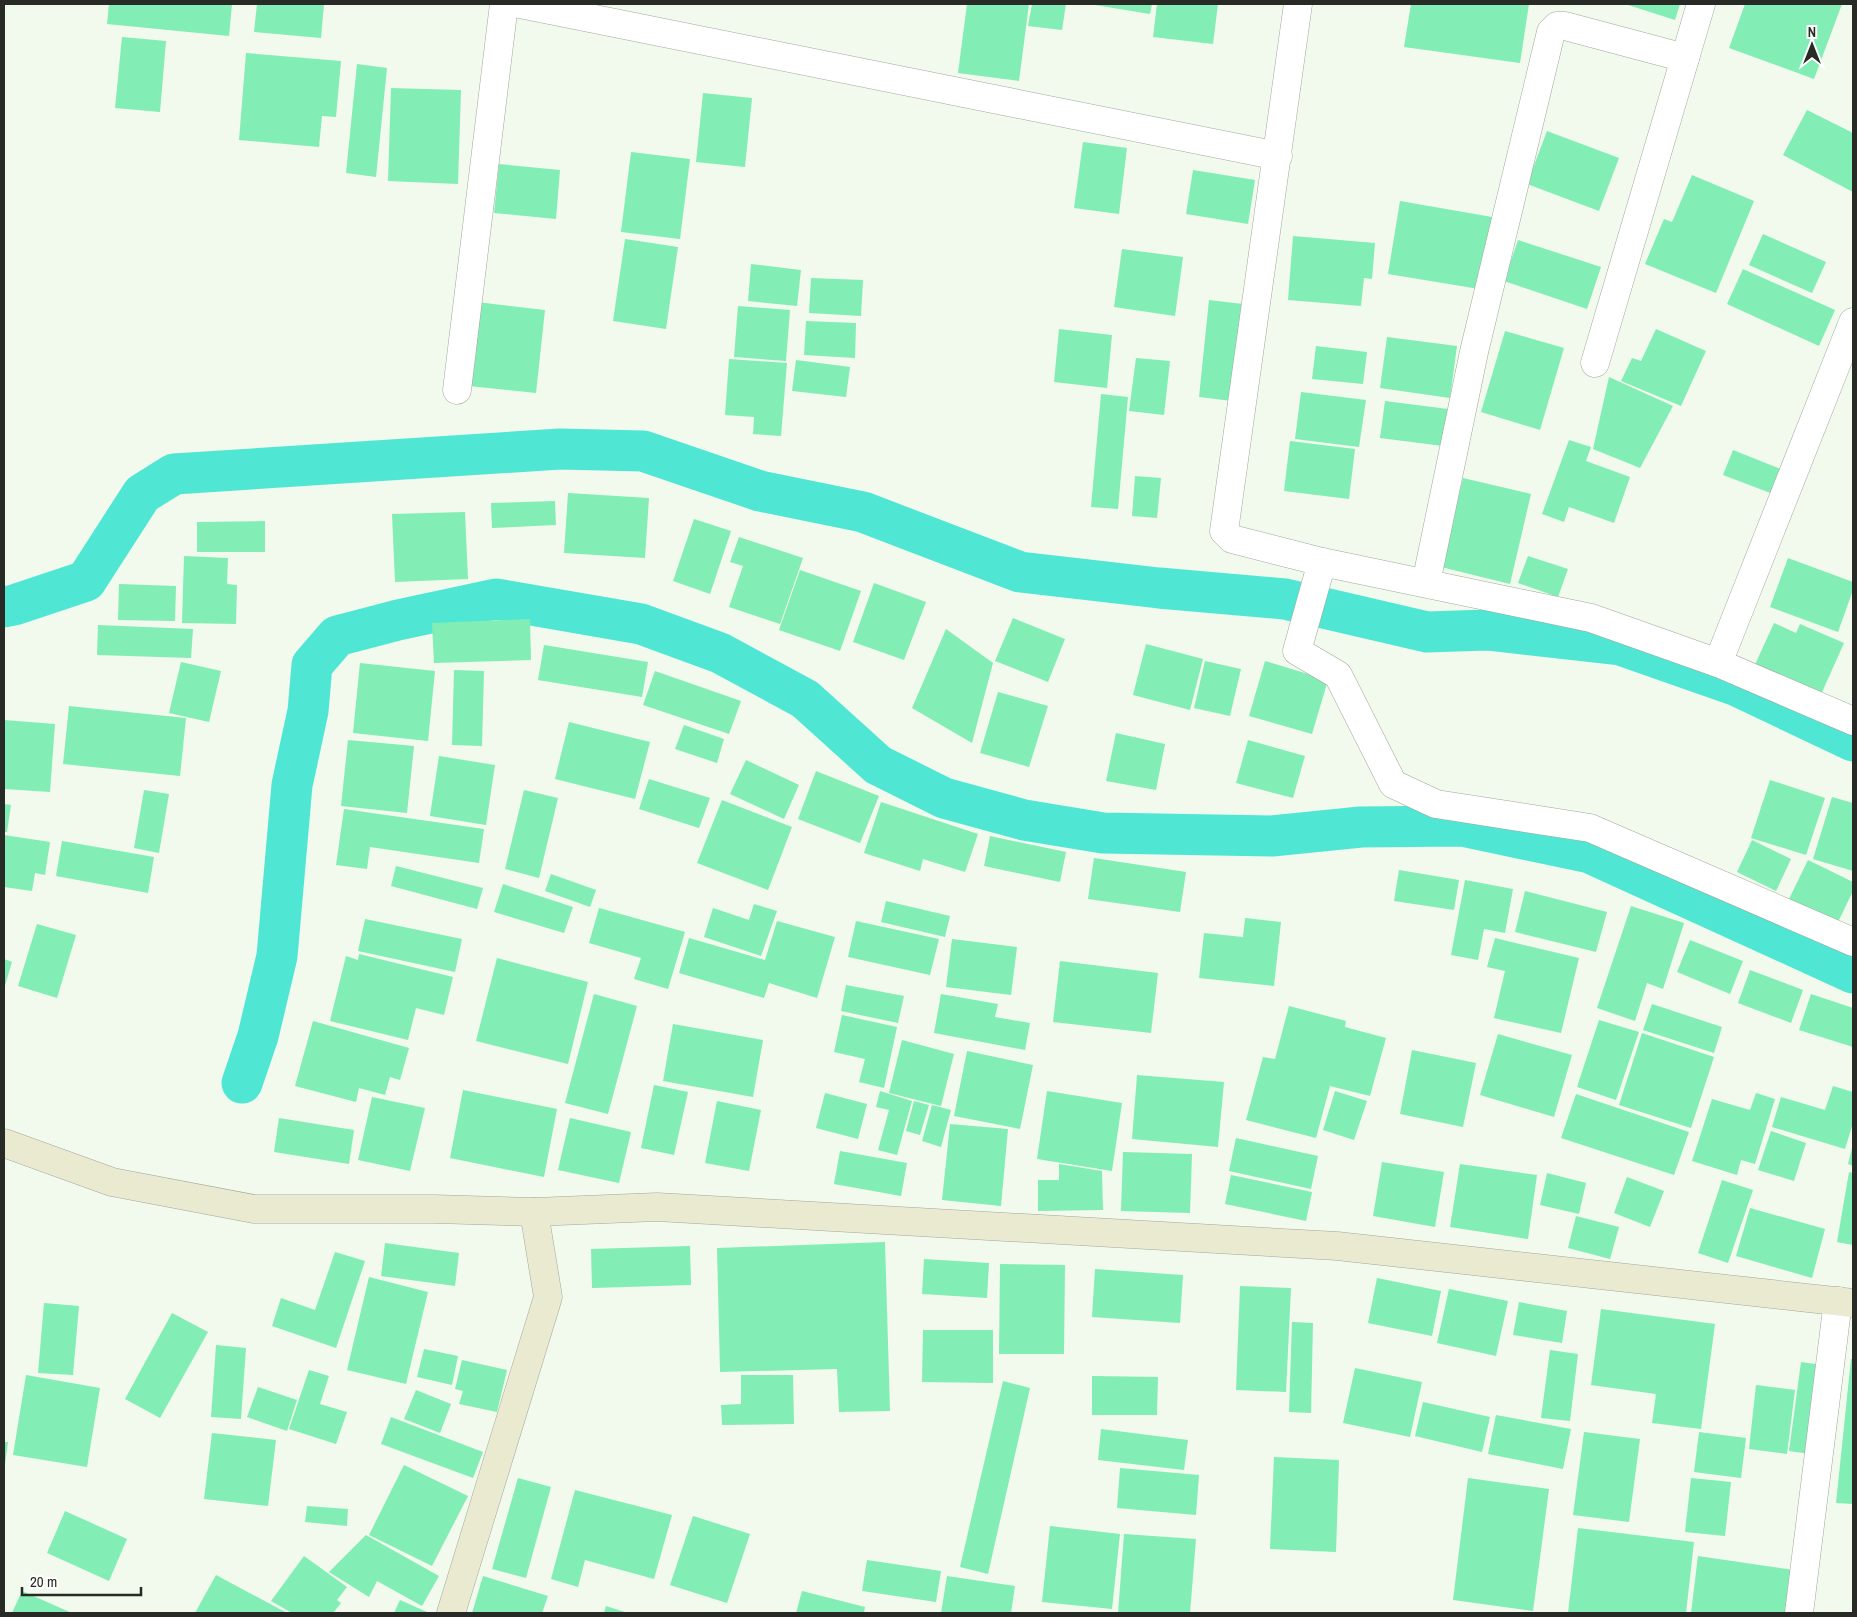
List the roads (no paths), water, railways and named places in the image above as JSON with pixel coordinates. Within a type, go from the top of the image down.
[{"type":"main road","points":[[4,1143],[112,1182],[254,1209],[434,1209],[534,1212],[657,1207],[1337,1246],[1846,1302]]},
{"type":"main road","points":[[451,1613],[548,1297],[534,1212]]},
{"type":"street","points":[[457,390],[504,4]]},
{"type":"street","points":[[520,4],[1278,156]]},
{"type":"street","points":[[1298,4],[1224,531],[1232,539],[1322,562],[1426,582],[1591,618],[1718,663],[1853,721]]},
{"type":"street","points":[[1595,364],[1701,4]]},
{"type":"street","points":[[1426,582],[1474,352],[1551,32],[1556,26],[1565,26],[1685,58]]},
{"type":"street","points":[[1718,663],[1853,322]]},
{"type":"street","points":[[1322,562],[1297,651],[1338,675],[1393,784],[1436,804],[1590,828],[1853,942]]},
{"type":"street","points":[[1800,1613],[1846,1302]]},
{"type":"waterway","points":[[4,607],[86,581],[142,494],[174,474],[560,449],[643,451],[760,491],[863,512],[1020,572],[1159,588],[1285,599],[1427,632],[1487,630],[1620,645],[1737,686],[1853,741]]},
{"type":"waterway","points":[[242,1083],[258,1036],[277,956],[292,785],[308,711],[312,665],[337,636],[398,620],[496,599],[641,624],[720,653],[805,699],[878,765],[944,798],[1024,820],[1103,833],[1272,836],[1361,827],[1462,826],[1590,853],[1853,973]]}]
